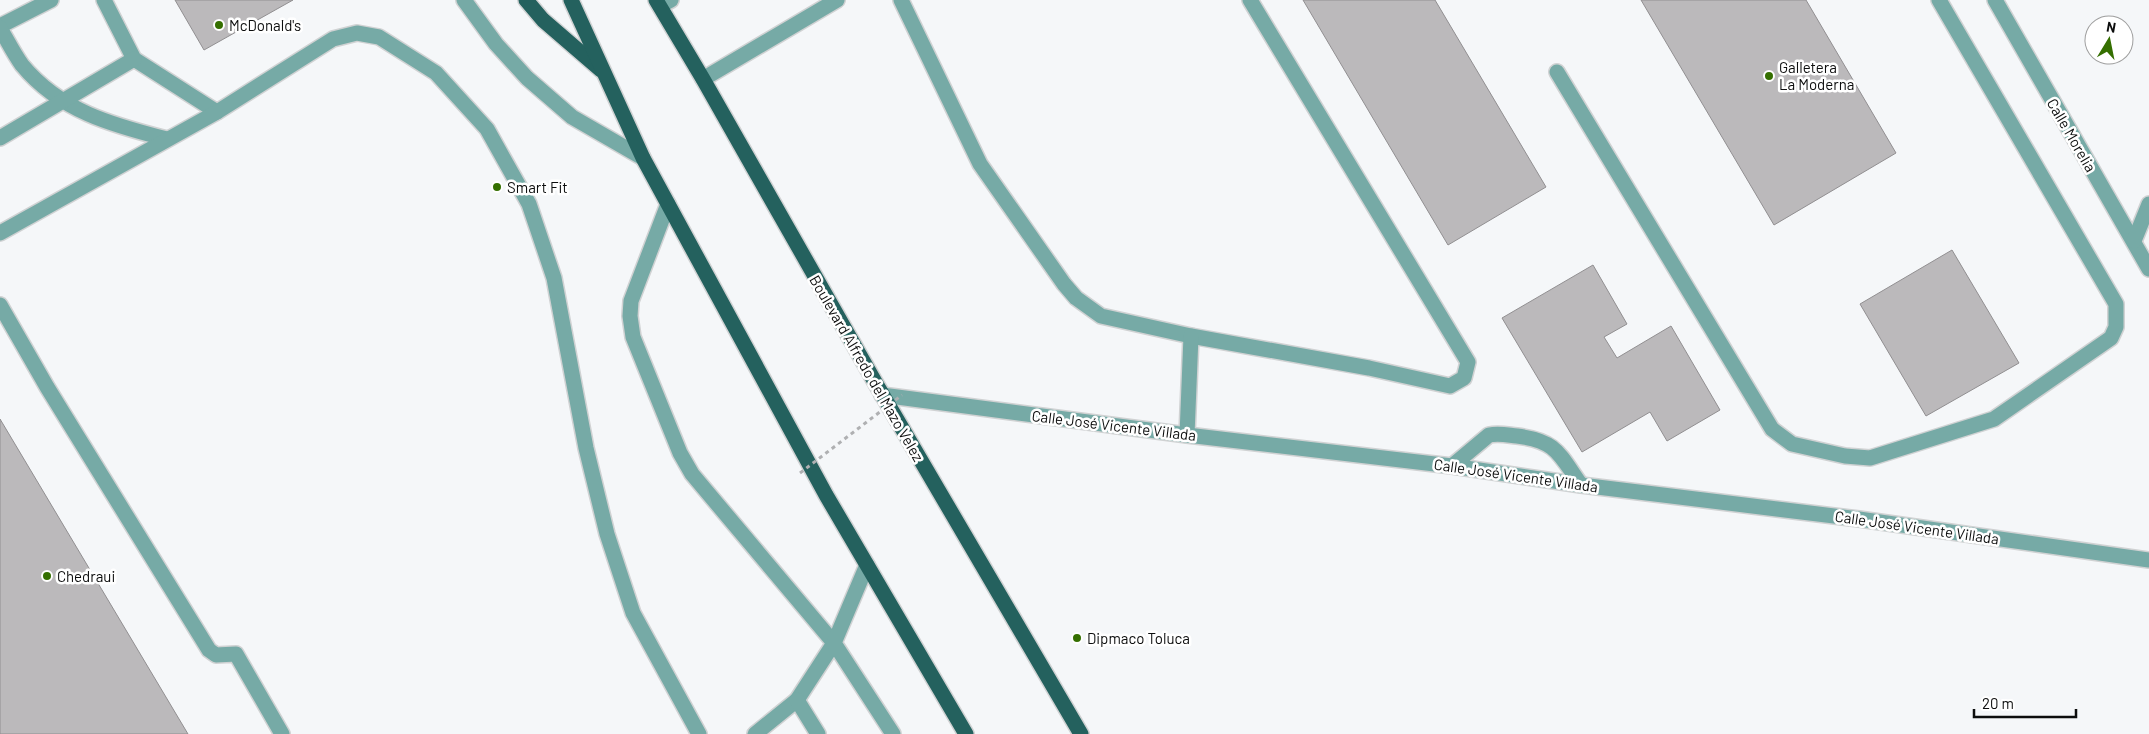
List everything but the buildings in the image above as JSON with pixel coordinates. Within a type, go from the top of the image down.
[{"type":"main road","points":[[526,0],[543,20],[606,74]]},
{"type":"main road","points":[[570,0],[606,74],[643,158],[826,495],[966,734]]},
{"type":"main road","name":"Boulevard Alfredo del Mazo Velez","points":[[662,2],[703,79],[882,395],[1081,734]]},
{"type":"street","points":[[51,0],[0,27],[22,64],[64,102],[112,124],[167,139]]},
{"type":"street","points":[[104,0],[134,59],[217,112]]},
{"type":"street","points":[[464,0],[496,44],[527,78],[572,117],[643,158]]},
{"type":"street","points":[[703,79],[837,0]]},
{"type":"street","points":[[901,0],[980,164],[1064,284],[1076,298],[1100,316],[1191,336],[1369,368],[1450,386],[1464,378],[1468,362],[1250,0]]},
{"type":"street","points":[[1557,72],[1772,429],[1792,444],[1845,456],[1870,458],[1994,419],[2111,338],[2116,327],[2116,304],[1939,0]]},
{"type":"street","name":"Calle Morelia","points":[[1995,0],[2149,270]]},
{"type":"street","points":[[0,233],[217,112],[333,39],[357,33],[379,36],[436,73],[487,129],[529,204],[554,278],[586,448],[607,534],[633,613],[698,734]]},
{"type":"street","points":[[0,138],[134,59]]},
{"type":"street","points":[[668,204],[631,301],[630,316],[632,337],[680,453],[692,474],[834,642],[894,734]]},
{"type":"street","points":[[2134,241],[2149,204]]},
{"type":"street","points":[[0,305],[47,387],[209,650],[216,655],[236,654],[282,734]]},
{"type":"street","points":[[1187,435],[1191,336]]},
{"type":"street","name":"Calle José Vicente Villada","points":[[882,395],[1187,435],[1452,466],[1581,485],[1859,518],[2149,560]]},
{"type":"street","points":[[1452,466],[1489,435],[1497,433],[1535,438],[1555,449],[1581,485]]},
{"type":"street","points":[[755,734],[796,700],[834,642],[867,565]]},
{"type":"street","points":[[796,700],[818,734]]},
{"type":"path","points":[[800,473],[902,395]]},
{"type":"place","name":"McDonald's","points":[[219,25]]},
{"type":"place","name":"Galletera La Moderna","points":[[1769,76]]},
{"type":"place","name":"Smart Fit","points":[[497,187]]},
{"type":"place","name":"Chedraui","points":[[47,576]]},
{"type":"place","name":"Dipmaco Toluca","points":[[1077,638]]}]
